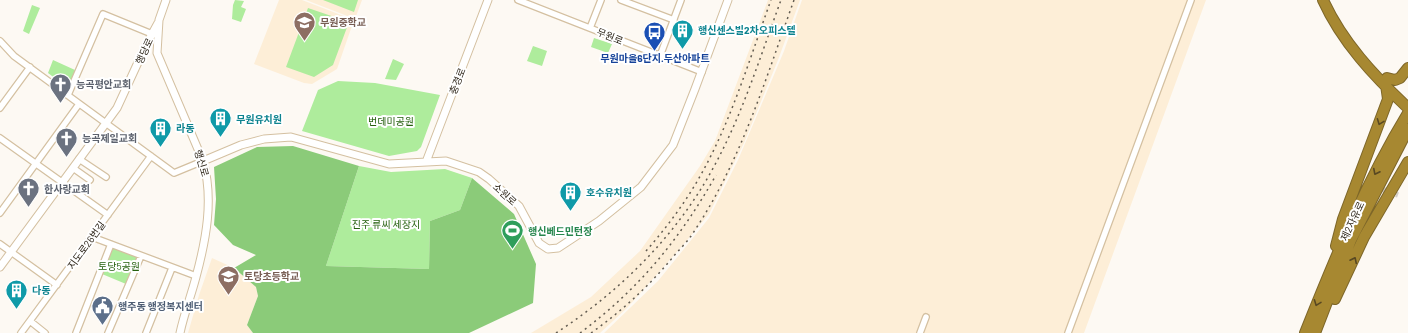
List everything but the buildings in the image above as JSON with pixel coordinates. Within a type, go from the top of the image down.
[{"type":"highway","points":[[1323,0],[1331,18],[1346,40],[1370,70],[1386,81],[1400,78],[1408,68]]},
{"type":"highway","points":[[1328,0],[1350,37],[1408,108]]},
{"type":"highway","points":[[1328,276],[1343,218],[1388,99],[1386,81]]},
{"type":"highway","name":"제2자유로","points":[[1306,333],[1328,276],[1357,210],[1408,112]]},
{"type":"highway","name":"제2자유로","points":[[1316,333],[1351,240],[1408,129]]},
{"type":"highway","points":[[1321,318],[1330,307],[1364,238],[1408,162]]},
{"type":"main road","name":"행신로","points":[[166,0],[159,20],[157,53],[203,161],[209,201],[207,222],[196,276],[180,333]]},
{"type":"main road","name":"충경로","points":[[426,162],[488,0]]},
{"type":"main road","name":"소원로","points":[[203,161],[241,145],[264,139],[292,137],[389,164],[446,161],[479,172],[489,179],[519,206],[539,244],[548,249],[558,248],[599,221],[641,187],[673,145],[702,72],[728,0]]},
{"type":"main road","name":"행당로","points":[[0,267],[116,108],[159,20]]},
{"type":"street","name":"무원로","points":[[518,0],[528,2],[702,72]]},
{"type":"street","points":[[590,28],[601,0]]},
{"type":"street","points":[[621,0],[674,20]]},
{"type":"street","points":[[660,56],[681,0]]},
{"type":"street","points":[[1068,333],[1192,0]]},
{"type":"street","points":[[68,95],[102,14],[152,34]]},
{"type":"street","points":[[0,41],[14,56],[174,173],[203,161]]},
{"type":"street","points":[[0,108],[30,67]]},
{"type":"street","points":[[0,213],[79,104]]},
{"type":"street","points":[[0,138],[108,215]]},
{"type":"street","name":"지도로26번길","points":[[21,333],[151,156]]},
{"type":"street","points":[[80,159],[106,178]]},
{"type":"street","points":[[73,168],[90,180]]},
{"type":"street","points":[[92,237],[196,276]]},
{"type":"street","points":[[0,244],[57,285]]},
{"type":"street","points":[[76,333],[111,244]]},
{"type":"street","points":[[108,333],[141,256]]},
{"type":"street","points":[[146,333],[172,268]]},
{"type":"street","points":[[920,333],[926,317]]},
{"type":"street","points":[[30,321],[44,333]]},
{"type":"shaded area","name":"무원중학교","points":[[279,0],[302,0],[354,20],[337,69],[312,84],[304,83],[254,64]]},
{"type":"shaded area","points":[[306,0],[362,0],[355,19]]},
{"type":"shaded area","points":[[768,0],[800,0],[778,60],[744,143],[709,214],[627,308],[600,333],[531,333],[591,297],[640,251],[700,166],[715,141]]},
{"type":"shaded area","points":[[802,0],[1206,0],[1084,333],[604,333],[658,281],[709,218],[738,160],[784,51]]},
{"type":"shaded area","name":"토당초등학교","points":[[212,258],[234,268],[256,287],[258,296],[247,325],[253,333],[188,333]]},
{"type":"green space","points":[[235,0],[244,1],[241,7],[246,9],[241,22],[232,19]]},
{"type":"green space","points":[[323,0],[358,0],[354,12]]},
{"type":"green space","points":[[32,5],[40,8],[29,34],[23,31]]},
{"type":"green space","points":[[308,8],[349,22],[333,65],[314,77],[286,67]]},
{"type":"green space","points":[[594,38],[612,44],[608,53],[591,47]]},
{"type":"green space","points":[[533,46],[547,51],[542,66],[527,61]]},
{"type":"green space","points":[[393,59],[404,64],[396,80],[385,79]]},
{"type":"green space","points":[[53,60],[75,70],[68,88],[48,73]]},
{"type":"green space","name":"번데미공원","points":[[338,81],[375,83],[440,95],[421,147],[417,151],[389,156],[302,131],[318,90]]},
{"type":"green space","points":[[293,146],[359,166],[326,266],[429,269],[430,221],[460,210],[472,178],[514,214],[536,264],[533,303],[469,333],[253,333],[247,325],[258,296],[256,287],[234,268],[256,255],[233,245],[214,225],[216,199],[214,167],[257,147]]},
{"type":"green space","name":"진주 류씨 세장지","points":[[359,166],[391,172],[445,169],[472,178],[460,210],[430,221],[429,269],[326,266]]},
{"type":"green space","name":"토당5공원","points":[[113,247],[137,257],[126,284],[102,274]]},
{"type":"tunnel","points":[[1356,180],[1398,195]]},
{"type":"tunnel","points":[[1302,326],[1321,333]]},
{"type":"railway","points":[[646,251],[684,202],[698,180],[714,149],[732,108],[771,0]]},
{"type":"railway","points":[[556,333],[606,297],[650,255],[688,208],[705,182],[729,136],[753,79],[781,0]]},
{"type":"railway","points":[[591,333],[614,316],[645,288],[689,239],[708,209],[724,180],[750,121],[794,0]]},
{"type":"railway","points":[[580,333],[621,299],[657,262],[688,220],[716,175]]},
{"type":"place","name":"무원중학교","points":[[304,42]]},
{"type":"place","name":"행신센스빌2차오피스텔","points":[[683,50]]},
{"type":"place","name":"무원마을6단지.두산아파트","points":[[655,52]]},
{"type":"place","name":"능곡평안교회","points":[[60,104]]},
{"type":"place","name":"무원유치원","points":[[221,138]]},
{"type":"place","name":"라동","points":[[160,148]]},
{"type":"place","name":"능곡제일교회","points":[[67,158]]},
{"type":"place","name":"한사랑교회","points":[[29,208]]},
{"type":"place","name":"호수유치원","points":[[570,212]]},
{"type":"place","name":"행신베드민턴장","points":[[513,250]]},
{"type":"place","name":"토당초등학교","points":[[228,296]]},
{"type":"place","name":"다동","points":[[16,310]]},
{"type":"place","name":"행주동 행정복지센터","points":[[102,326]]}]
